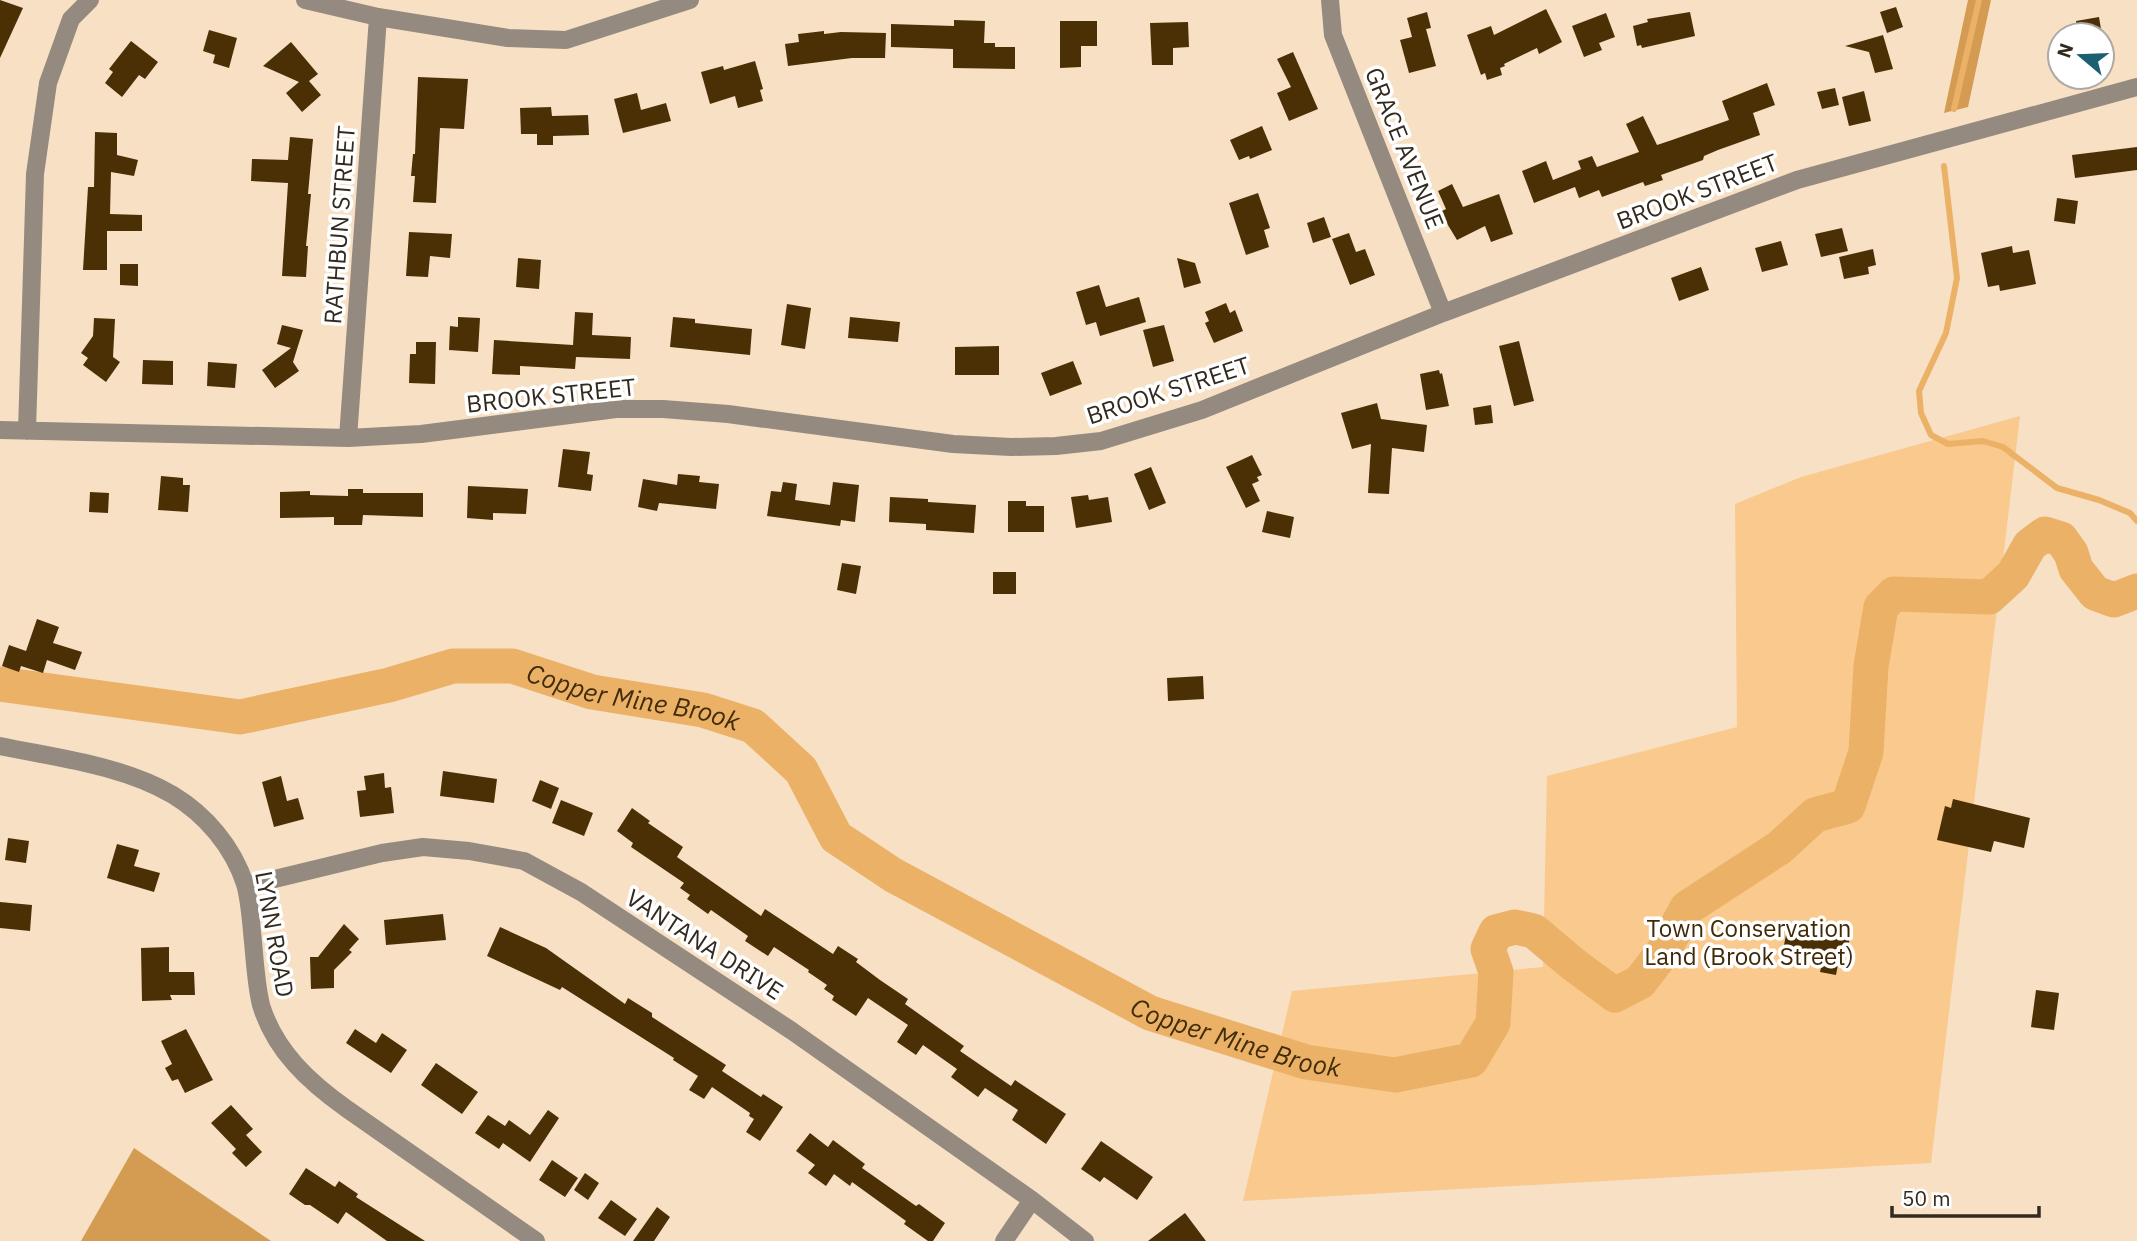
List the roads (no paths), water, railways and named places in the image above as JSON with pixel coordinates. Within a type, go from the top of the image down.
[{"type":"street","points":[[27,431],[35,174],[48,83],[71,19],[90,0]]},
{"type":"street","points":[[305,0],[378,16],[508,38],[566,40],[690,0]]},
{"type":"street","name":"GRACE AVENUE","points":[[1330,0],[1333,35],[1443,313]]},
{"type":"street","name":"RATHBUN STREET","points":[[348,438],[378,16]]},
{"type":"street","name":"BROOK STREET","points":[[0,430],[348,438],[421,435],[585,412],[663,409],[728,414],[953,444],[1011,447],[1101,441],[1202,410],[1443,313],[1797,180],[2137,87]]},
{"type":"street","name":"LYNN ROAD","points":[[0,746],[138,778],[171,794],[204,819],[237,863],[246,886],[261,1004],[272,1033],[296,1068],[329,1096],[536,1241]]},
{"type":"street","name":"VANTANA DRIVE","points":[[246,886],[382,853],[423,847],[469,851],[524,861],[581,892],[792,1031],[1032,1200],[1085,1241]]},
{"type":"street","points":[[1004,1241],[1032,1200]]},
{"type":"waterway","points":[[1954,109],[1979,0]]},
{"type":"waterway","points":[[1944,166],[1957,278],[1946,333],[1919,391],[1921,413],[1931,435],[1948,444],[1983,441],[2003,447],[2057,488],[2099,500],[2130,513],[2137,521]]},
{"type":"waterway","name":"Copper Mine Brook","points":[[0,684],[240,717],[389,685],[453,666],[512,666],[592,692],[703,710],[753,726],[801,770],[836,837],[893,875],[1150,1013],[1306,1062],[1395,1075],[1471,1060],[1493,1023],[1496,972],[1488,949],[1496,932],[1515,927],[1534,931],[1615,995],[1640,982],[1663,952],[1687,908],[1779,848],[1815,815],[1848,806],[1866,752],[1871,666],[1881,607],[1894,594],[1989,597],[2013,575],[2030,545],[2045,534],[2061,539],[2071,553],[2076,569],[2095,593],[2114,600],[2137,591]]},
{"type":"park label","name":"Town Conservation Land (Brook Street)","points":[[1749,942]]}]
